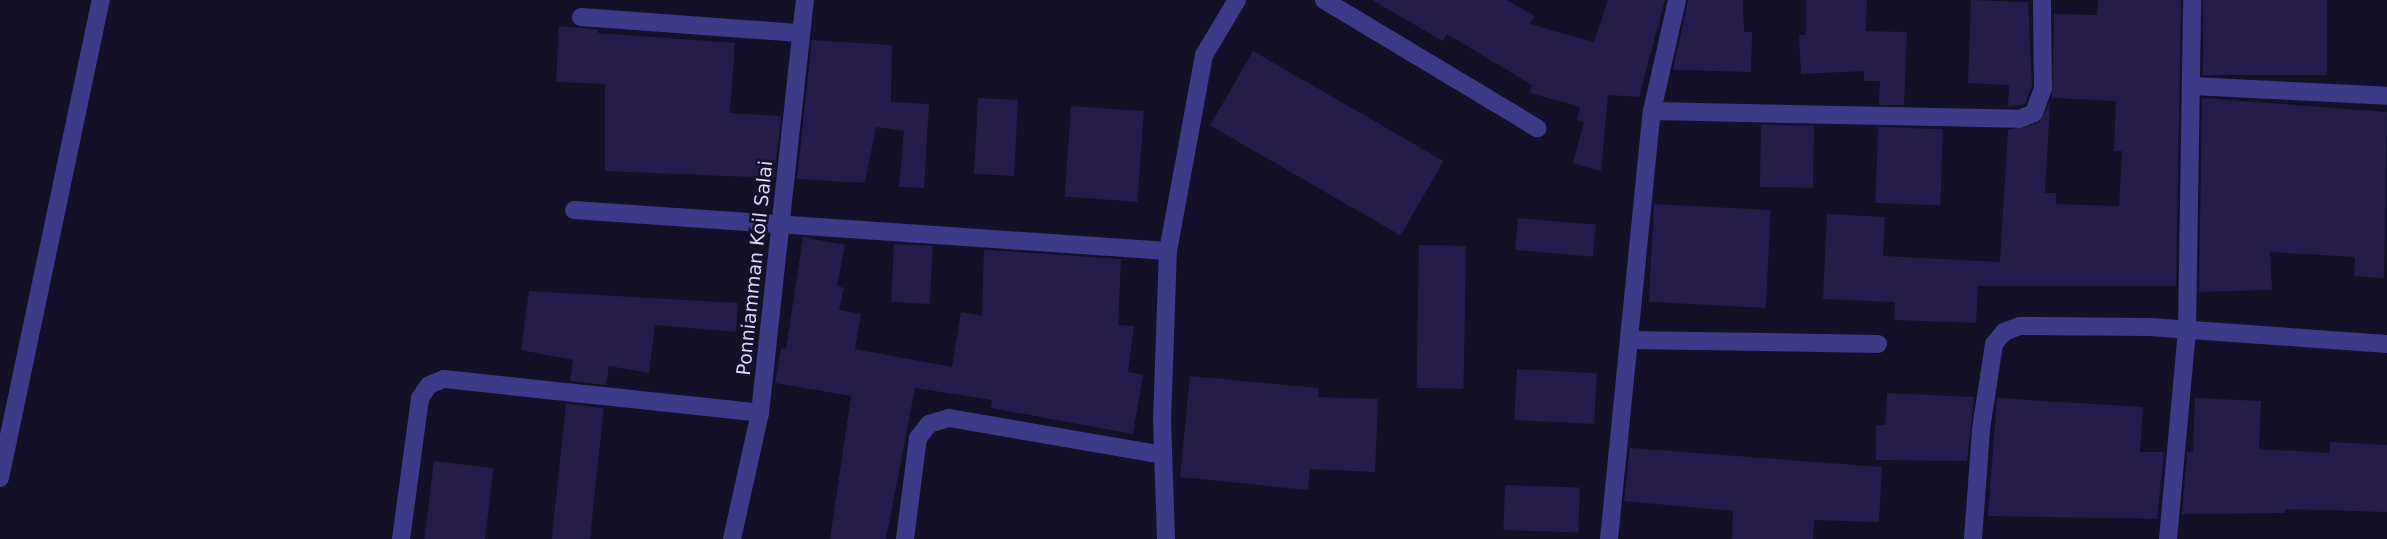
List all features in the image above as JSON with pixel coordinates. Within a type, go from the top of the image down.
[{"type":"street","points":[[0,478],[101,0]]},
{"type":"street","name":"Ponniamman Koil Salai","points":[[732,539],[760,413],[784,223],[798,33],[805,0]]},
{"type":"street","points":[[1166,539],[1163,455],[1168,251],[1204,55],[1237,0]]},
{"type":"street","points":[[1324,0],[1537,128]]},
{"type":"street","points":[[1609,539],[1652,111],[1677,0]]},
{"type":"street","points":[[1652,111],[2019,119],[2034,113],[2043,88],[2042,0]]},
{"type":"street","points":[[2168,539],[2187,330],[2192,0]]},
{"type":"street","points":[[581,17],[798,33]]},
{"type":"street","points":[[2192,86],[2387,96]]},
{"type":"street","points":[[574,210],[1168,251]]},
{"type":"street","points":[[1973,539],[1983,417],[1994,344],[2004,332],[2020,326],[2187,330],[2387,344]]},
{"type":"street","points":[[1629,340],[1878,344]]},
{"type":"street","points":[[401,539],[420,398],[429,385],[444,379],[760,413]]},
{"type":"street","points":[[905,539],[918,438],[929,424],[949,418],[1163,455]]},
{"type":"building","points":[[1372,0],[1507,0],[1535,16],[1530,24],[1594,42],[1608,0],[1665,0],[1639,97],[1608,95],[1601,171],[1573,163],[1584,122],[1577,120],[1580,107],[1530,93],[1532,85],[1447,34],[1443,41]]},
{"type":"building","points":[[1688,0],[1743,0],[1744,32],[1752,32],[1751,72],[1673,70]]},
{"type":"building","points":[[1806,0],[1867,0],[1866,31],[1907,32],[1904,105],[1879,105],[1880,81],[1864,81],[1864,71],[1801,74],[1799,35],[1806,35]]},
{"type":"building","points":[[1971,0],[2028,2],[2032,86],[2025,104],[2008,107],[2009,85],[1968,83]]},
{"type":"building","points":[[2098,0],[2181,0],[2176,286],[1978,286],[1976,323],[1894,320],[1895,302],[1823,299],[1827,214],[1885,217],[1883,256],[2000,262],[2008,130],[2039,123],[2050,103],[2045,193],[2056,193],[2056,204],[2119,206],[2122,151],[2114,151],[2116,101],[2052,98],[2054,14],[2097,15]]},
{"type":"building","points":[[2203,0],[2327,0],[2327,75],[2203,75]]},
{"type":"building","points":[[559,26],[598,30],[598,33],[735,43],[730,113],[781,116],[774,178],[605,171],[605,84],[556,82]]},
{"type":"building","points":[[812,40],[892,45],[891,102],[929,104],[924,188],[899,187],[904,131],[876,127],[865,183],[797,179]]},
{"type":"building","points":[[1253,51],[1444,161],[1401,235],[1210,125]]},
{"type":"building","points":[[978,98],[1018,100],[1014,176],[974,174]]},
{"type":"building","points":[[2202,98],[2387,112],[2384,278],[2354,276],[2355,257],[2270,252],[2272,290],[2199,292]]},
{"type":"building","points":[[1071,106],[1144,111],[1137,202],[1065,197]]},
{"type":"building","points":[[1761,125],[1814,126],[1813,188],[1760,187]]},
{"type":"building","points":[[1878,127],[1943,129],[1940,205],[1875,203]]},
{"type":"building","points":[[1654,204],[1771,210],[1766,308],[1649,302]]},
{"type":"building","points":[[1518,218],[1596,225],[1593,257],[1515,250]]},
{"type":"building","points":[[803,237],[845,245],[837,286],[844,288],[839,310],[861,314],[855,349],[952,367],[961,312],[982,316],[984,250],[1121,259],[1118,325],[1134,326],[1128,372],[1143,375],[1133,434],[991,408],[992,400],[915,388],[886,539],[830,539],[851,396],[775,383],[781,348],[786,349]]},
{"type":"building","points":[[894,244],[933,246],[930,304],[891,302]]},
{"type":"building","points":[[1419,245],[1466,246],[1463,389],[1417,388]]},
{"type":"building","points":[[529,291],[738,303],[736,332],[655,325],[649,373],[609,366],[606,385],[570,381],[573,360],[521,350]]},
{"type":"building","points":[[1517,369],[1597,373],[1594,424],[1514,420]]},
{"type":"building","points":[[1190,376],[1319,388],[1318,397],[1378,399],[1375,472],[1310,469],[1308,490],[1180,477]]},
{"type":"building","points":[[1887,393],[1974,397],[1967,461],[1876,460],[1876,425],[1885,425]]},
{"type":"building","points":[[1997,398],[2143,407],[2140,452],[2164,452],[2157,519],[1988,516]]},
{"type":"building","points":[[2195,398],[2261,401],[2259,449],[2329,453],[2330,442],[2387,445],[2387,512],[2285,509],[2285,513],[2182,514],[2187,452],[2193,452]]},
{"type":"building","points":[[566,404],[604,408],[590,539],[552,539]]},
{"type":"building","points":[[1630,448],[1882,467],[1879,522],[1814,520],[1813,539],[1732,539],[1733,511],[1624,501]]},
{"type":"building","points":[[434,461],[494,468],[485,539],[424,539]]},
{"type":"building","points":[[1505,485],[1580,488],[1578,533],[1503,530]]}]
